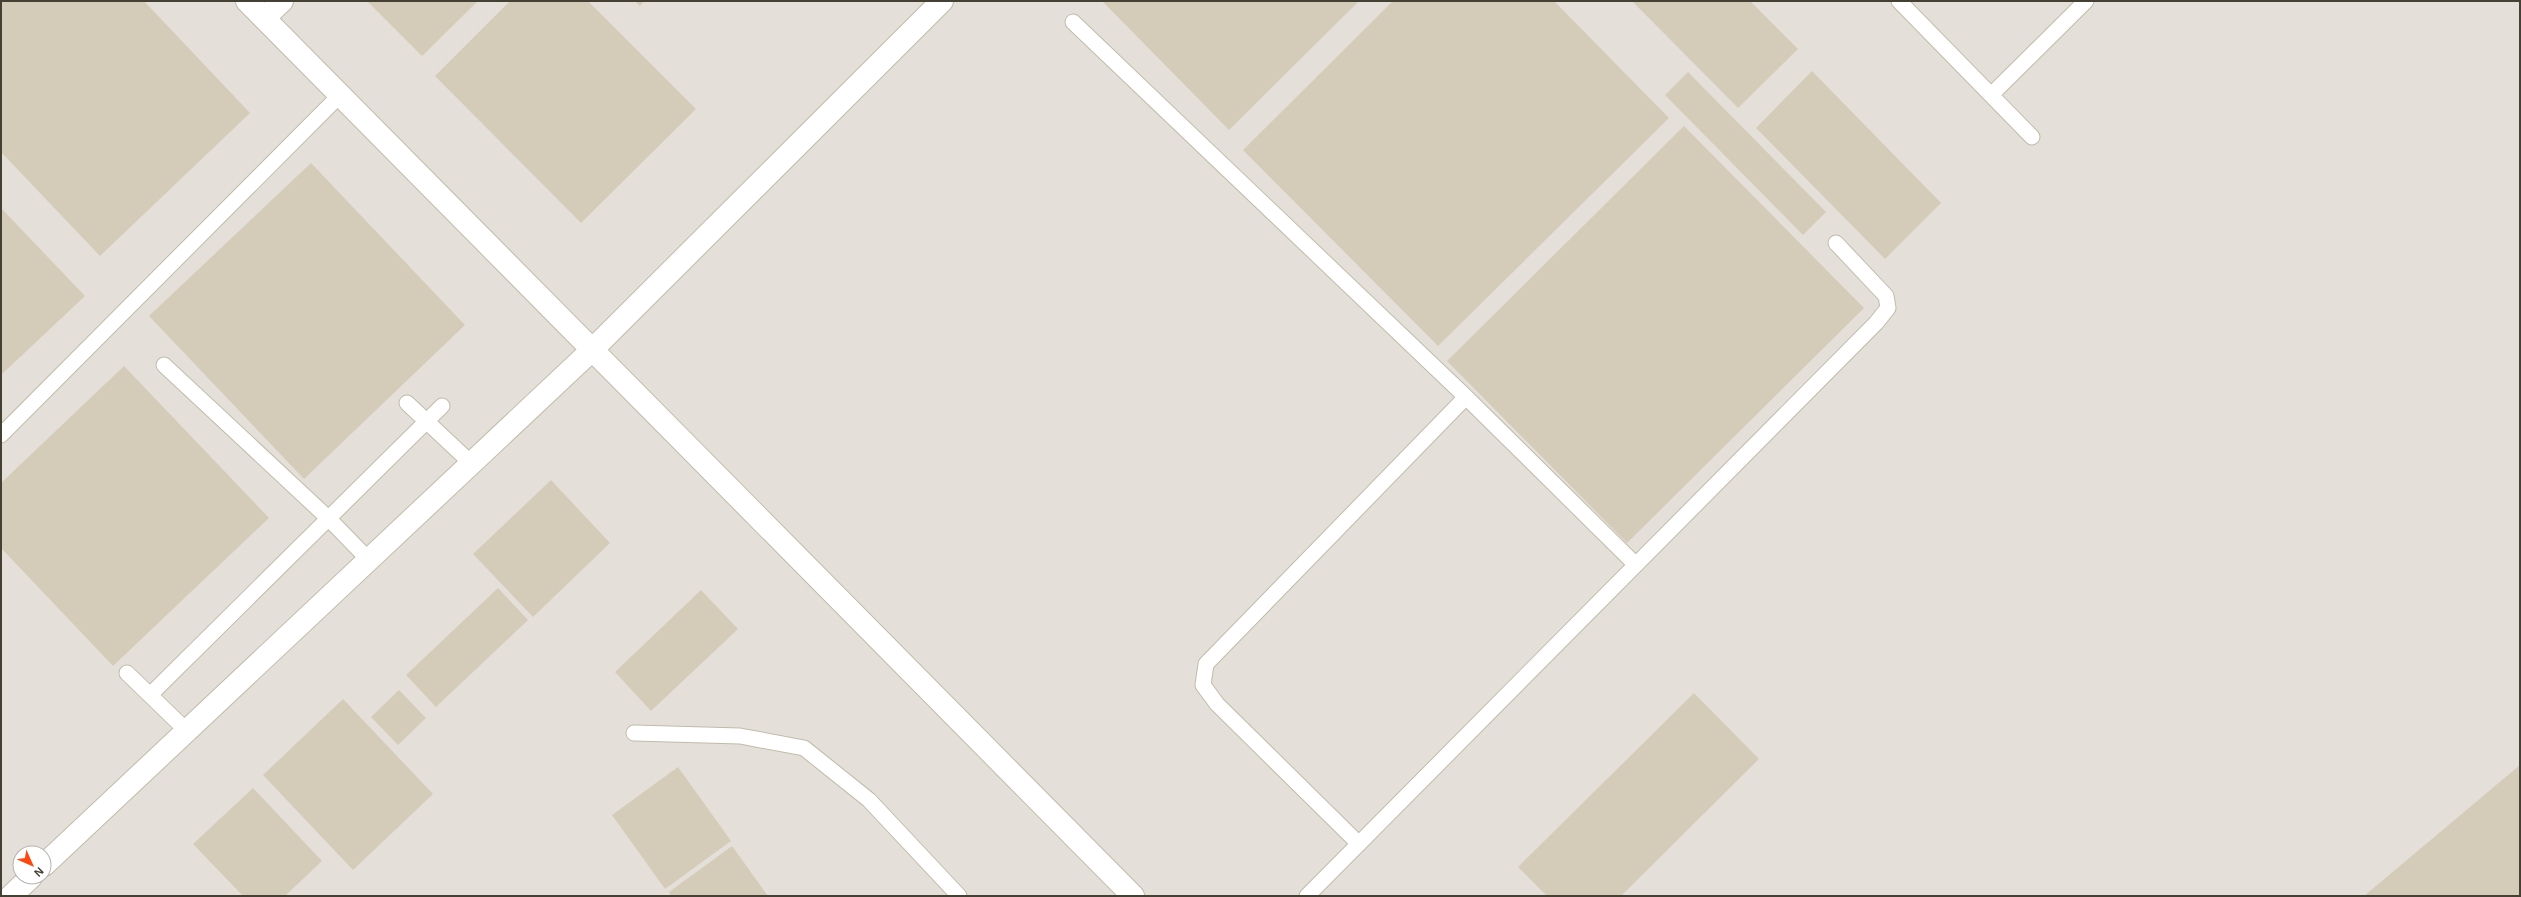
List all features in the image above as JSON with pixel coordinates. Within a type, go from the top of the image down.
[{"type":"street","points":[[247,1],[1133,896]]},
{"type":"street","points":[[264,18],[282,1]]},
{"type":"street","points":[[52,858],[592,350],[942,1]]},
{"type":"street","points":[[11,896],[23,885]]},
{"type":"lane","points":[[1899,1],[2032,137]]},
{"type":"lane","points":[[1991,95],[2086,1]]},
{"type":"lane","points":[[1073,22],[1466,397],[1636,565]]},
{"type":"lane","points":[[1,436],[340,95]]},
{"type":"lane","points":[[1307,896],[1876,323],[1888,308],[1886,296],[1836,243]]},
{"type":"lane","points":[[164,365],[328,518],[369,560]]},
{"type":"lane","points":[[1359,844],[1218,704],[1203,685],[1206,664],[1466,397]]},
{"type":"lane","points":[[407,403],[472,464]]},
{"type":"lane","points":[[150,695],[442,406]]},
{"type":"lane","points":[[127,673],[187,731]]},
{"type":"lane","points":[[634,733],[740,736],[804,748],[869,800],[959,896]]},
{"type":"shaded area","points":[[1,1],[2520,1],[2520,896],[1,896]]},
{"type":"building","points":[[1,1],[144,1],[250,113],[100,256],[1,152]]},
{"type":"building","points":[[367,1],[478,1],[422,56]]},
{"type":"building","points":[[510,1],[588,1],[696,109],[581,223],[435,76]]},
{"type":"building","points":[[635,1],[644,1],[640,6]]},
{"type":"building","points":[[1102,1],[1359,1],[1229,130]]},
{"type":"building","points":[[1393,1],[1554,1],[1669,118],[1438,346],[1243,150]]},
{"type":"building","points":[[1632,1],[1750,1],[1798,49],[1738,108]]},
{"type":"building","points":[[1812,71],[1941,203],[1885,259],[1756,128]]},
{"type":"building","points":[[1688,72],[1826,212],[1803,235],[1665,95]]},
{"type":"building","points":[[1684,126],[1864,308],[1627,543],[1447,361]]},
{"type":"building","points":[[311,163],[465,325],[304,479],[149,316]]},
{"type":"building","points":[[1,208],[85,296],[1,375]]},
{"type":"building","points":[[124,366],[269,518],[113,666],[1,548],[1,483]]},
{"type":"building","points":[[551,480],[610,543],[533,617],[473,554]]},
{"type":"building","points":[[498,588],[528,620],[436,707],[406,675]]},
{"type":"building","points":[[701,590],[738,629],[651,711],[615,672]]},
{"type":"building","points":[[399,690],[426,718],[398,745],[371,717]]},
{"type":"building","points":[[1694,693],[1759,759],[1621,896],[1547,896],[1518,867]]},
{"type":"building","points":[[343,699],[433,794],[353,870],[263,775]]},
{"type":"building","points":[[2520,765],[2520,896],[2364,896]]},
{"type":"building","points":[[678,767],[731,841],[665,889],[612,815]]},
{"type":"building","points":[[253,788],[322,861],[285,896],[243,896],[193,844]]},
{"type":"building","points":[[732,846],[768,896],[671,896],[669,892]]}]
